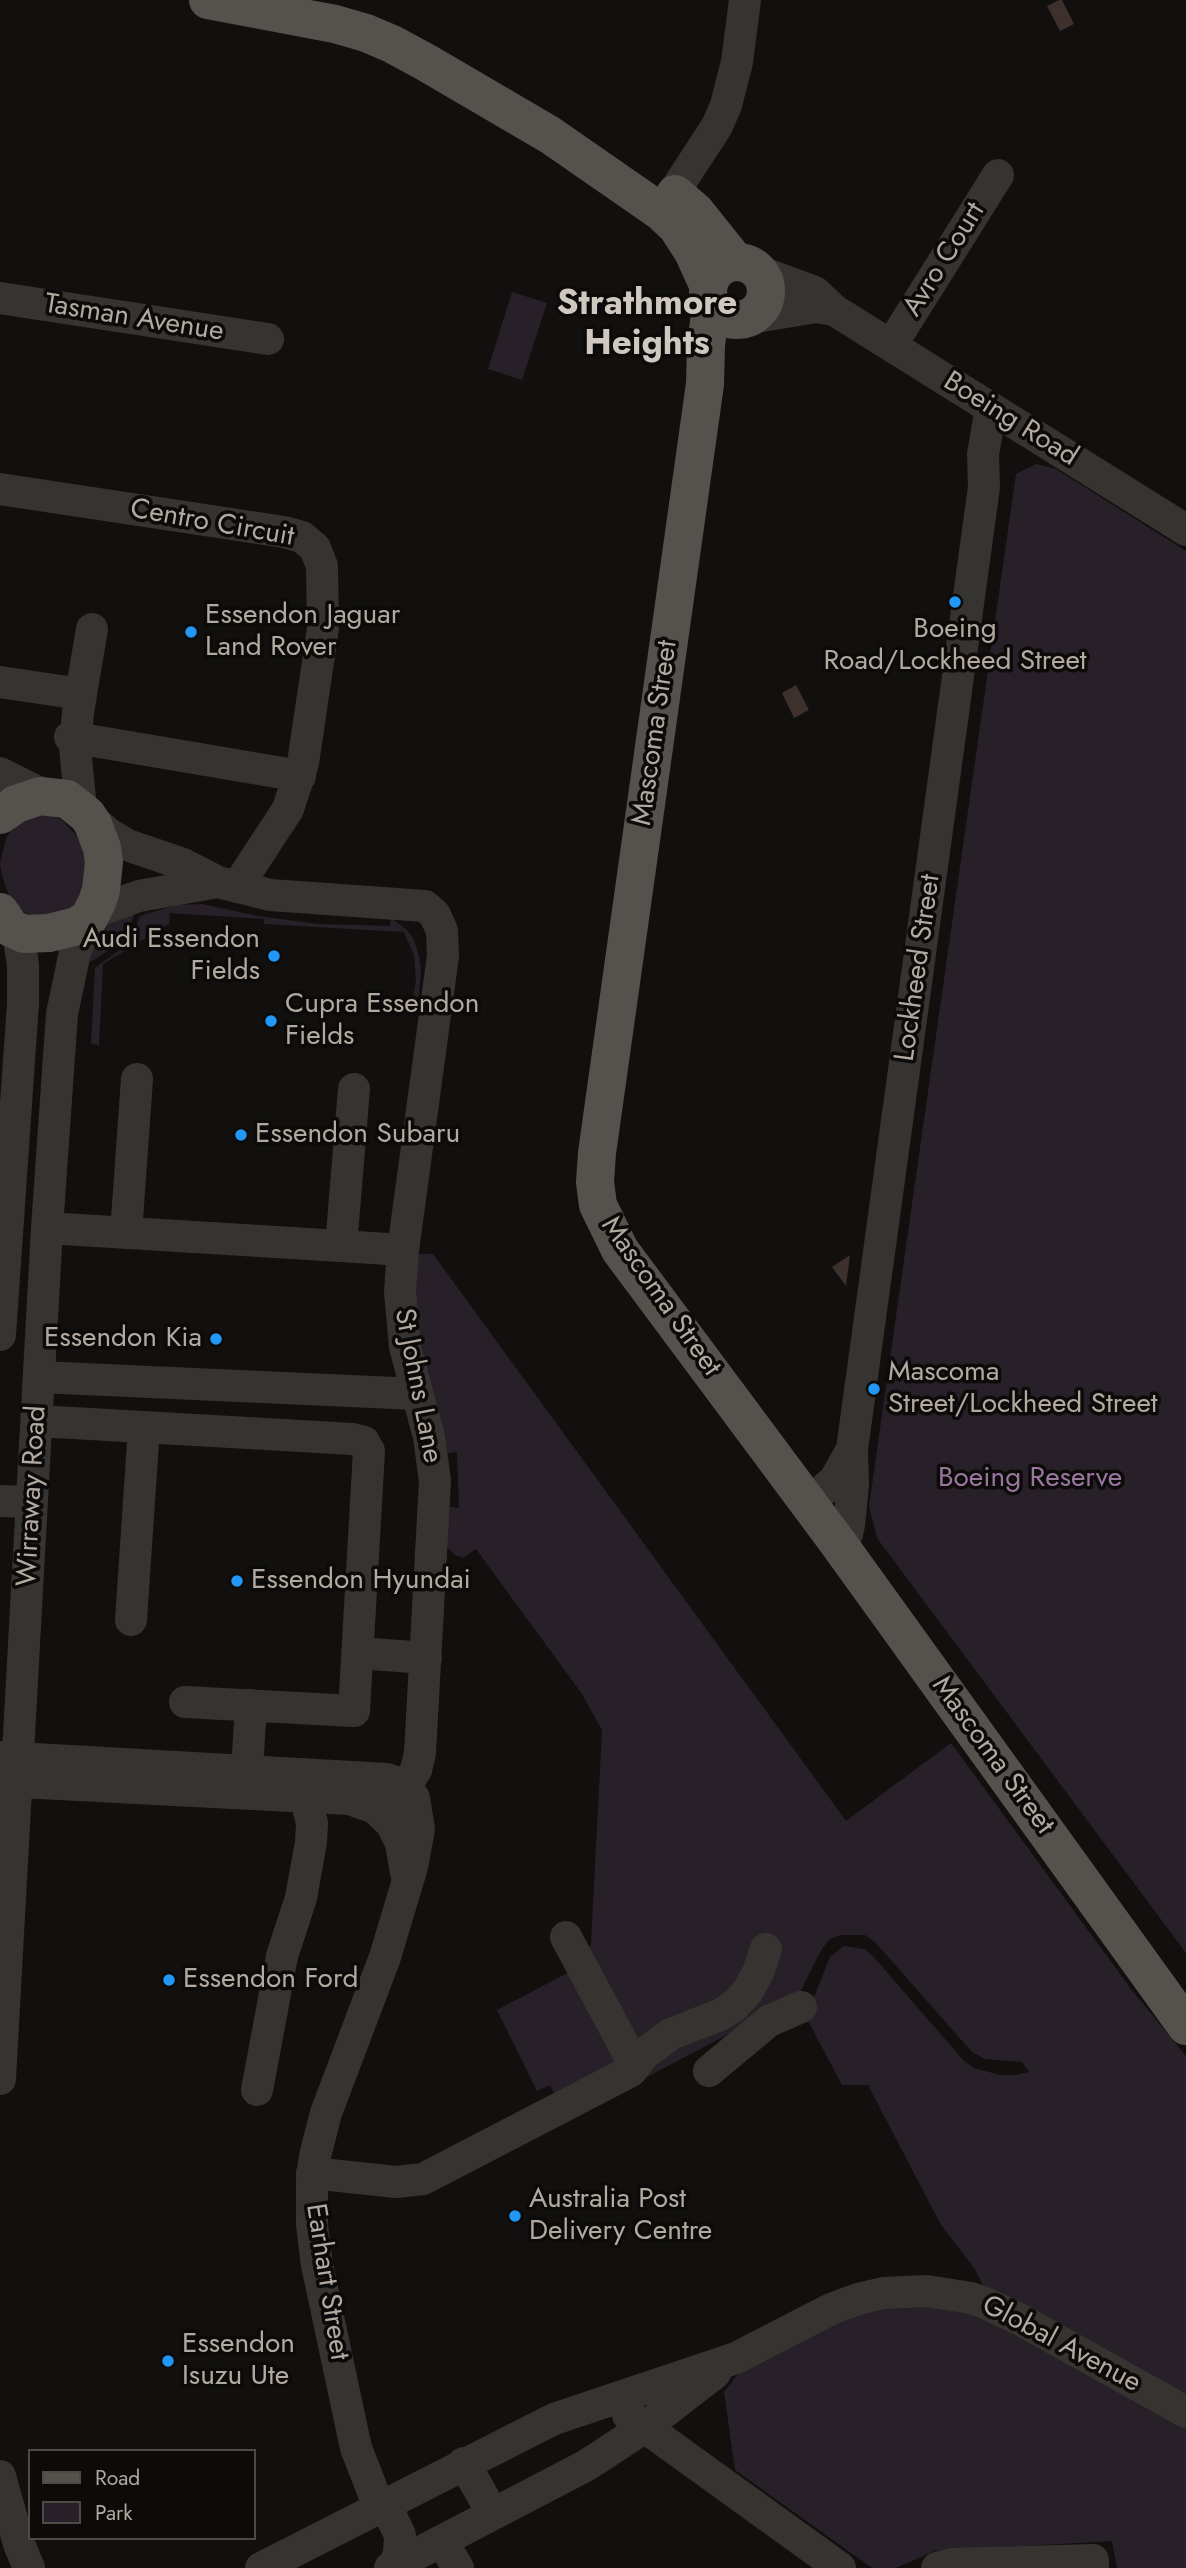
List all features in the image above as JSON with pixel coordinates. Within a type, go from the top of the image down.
[{"type":"main road","points":[[208,0],[338,12],[668,203],[696,212],[734,294]]},
{"type":"main road","name":"Mascoma Street","points":[[734,294],[723,349],[705,384],[595,1182],[598,1205],[621,1250],[838,1543],[1186,2026]]},
{"type":"main road","points":[[0,815],[21,802],[65,804],[97,832],[104,862],[101,890],[91,915],[77,926],[37,934],[8,928]]},
{"type":"street","points":[[668,203],[717,126],[726,105],[737,62],[745,0]]},
{"type":"street","name":"Avro Court","points":[[892,344],[998,175]]},
{"type":"street","name":"Boeing Road","points":[[734,294],[815,292],[834,310],[1186,530]]},
{"type":"street","name":"Boeing Road","points":[[734,294],[834,310]]},
{"type":"street","name":"Tasman Avenue","points":[[0,298],[268,339]]},
{"type":"street","name":"Lockheed Street","points":[[838,1543],[847,1534],[849,1525],[853,1485],[852,1449],[984,487],[1001,415]]},
{"type":"street","name":"Centro Circuit","points":[[0,489],[284,532],[302,537],[318,553],[322,566],[324,610],[300,776],[281,821],[227,885]]},
{"type":"street","points":[[0,773],[65,804],[92,629]]},
{"type":"street","points":[[0,682],[76,720],[300,776]]},
{"type":"street","name":"St Johns Lane","points":[[65,804],[128,845],[183,864],[227,885],[303,899],[425,906],[435,915],[442,931],[443,956],[403,1250],[401,1317],[410,1371],[429,1437],[435,1481],[419,1762],[405,1787]]},
{"type":"street","name":"St Johns Lane","points":[[91,915],[139,896],[227,885]]},
{"type":"street","name":"Wirraway Road","points":[[0,2079],[9,1769],[38,1421],[46,1236],[62,1014],[71,966],[91,915]]},
{"type":"street","points":[[0,1335],[24,989],[22,956],[8,928]]},
{"type":"street","points":[[0,1002],[12,1028],[18,1063]]},
{"type":"street","points":[[126,1233],[137,1079]]},
{"type":"street","points":[[341,1246],[354,1089]]},
{"type":"street","points":[[6,1241],[46,1236],[126,1233],[403,1250]]},
{"type":"street","points":[[40,1377],[417,1394]]},
{"type":"street","points":[[38,1421],[353,1439],[363,1442],[370,1454],[354,1711],[185,1702]]},
{"type":"street","points":[[131,1620],[144,1427]]},
{"type":"street","name":"Lockheed Street","points":[[807,1504],[835,1480],[852,1449]]},
{"type":"street","points":[[0,1501],[32,1502]]},
{"type":"street","points":[[358,1653],[426,1658]]},
{"type":"street","points":[[247,1770],[251,1705]]},
{"type":"street","points":[[9,1769],[247,1770],[304,1785],[349,1799],[382,1806],[397,1799],[405,1787],[387,1779],[304,1785],[9,1769]]},
{"type":"street","points":[[257,2090],[282,1956],[301,1898],[312,1842],[312,1823],[304,1785]]},
{"type":"street","name":"Earhart Street","points":[[392,2567],[399,2554],[400,2535],[382,2505],[356,2448],[317,2265],[312,2225],[312,2173],[326,2113],[378,1978],[415,1856],[419,1829],[416,1802],[405,1787]]},
{"type":"street","name":"Earhart Street","points":[[368,1804],[387,1817],[401,1843],[406,1877],[403,1899]]},
{"type":"street","points":[[566,1937],[635,2066]]},
{"type":"street","points":[[312,2173],[396,2182],[423,2179],[635,2066],[646,2053],[671,2034],[722,2014],[748,1991],[766,1949]]},
{"type":"street","points":[[709,2071],[769,2021],[801,2007]]},
{"type":"street","name":"Global Avenue","points":[[261,2568],[554,2419],[736,2358],[831,2309],[883,2293],[928,2291],[985,2303],[1019,2319],[1186,2412]]},
{"type":"street","name":"Global Avenue","points":[[392,2567],[587,2465],[646,2427],[736,2358]]},
{"type":"street","points":[[589,2406],[621,2413],[646,2427],[840,2568]]},
{"type":"street","points":[[464,2463],[493,2514]]},
{"type":"street","points":[[0,2476],[19,2544],[29,2568]]},
{"type":"street","points":[[442,2541],[458,2568]]},
{"type":"street","points":[[937,2568],[960,2564],[1093,2560],[1093,2568]]},
{"type":"green space","points":[[512,292],[547,303],[522,380],[488,369]]},
{"type":"green space","name":"Boeing Reserve","points":[[1036,464],[1056,469],[1186,551],[1186,1953],[877,1538],[869,1506],[1016,474]]},
{"type":"green space","points":[[35,814],[54,816],[62,820],[77,836],[83,848],[87,875],[78,901],[58,917],[31,916],[19,909],[9,896],[3,879],[0,864],[6,838],[14,825]]},
{"type":"green space","points":[[202,904],[258,916],[318,924],[390,926],[391,918],[407,930],[414,940],[419,956],[421,969],[418,1006],[412,1005],[416,979],[414,955],[404,932],[264,924],[264,919],[170,913],[169,924],[103,964],[99,1045],[91,1044],[95,968],[131,942],[140,916],[176,905]]},
{"type":"green space","points":[[135,911],[127,938],[88,962],[97,935],[105,924]]},
{"type":"green space","points":[[412,1254],[433,1254],[846,1821],[951,1743],[1131,1989],[1186,2056],[1186,2399],[986,2292],[975,2269],[941,2225],[868,2085],[842,2085],[806,2017],[830,1957],[844,1946],[864,1949],[872,1955],[964,2061],[974,2068],[1000,2075],[1029,2072],[1022,2062],[985,2059],[972,2052],[875,1942],[865,1935],[841,1935],[830,1939],[821,1950],[797,1998],[567,2119],[550,2085],[537,2091],[497,2010],[579,1967],[591,1944],[602,1730],[582,1694],[476,1549],[463,1558],[447,1547],[444,1506],[459,1508],[457,1452],[441,1454],[412,1328]]},
{"type":"green space","points":[[901,2304],[933,2305],[987,2315],[1186,2426],[1186,2568],[1117,2568],[1112,2541],[935,2551],[896,2568],[872,2568],[735,2470],[724,2392],[742,2369],[850,2313]]},
{"type":"shaded area","points":[[1062,0],[1074,24],[1060,31],[1047,6]]},
{"type":"shaded area","points":[[796,685],[809,710],[794,718],[782,693]]},
{"type":"shaded area","points":[[850,1255],[846,1286],[832,1267]]},
{"type":"place","name":"Boeing Road/Lockheed Street","points":[[955,602]]},
{"type":"place","name":"Essendon Jaguar Land Rover","points":[[191,632]]},
{"type":"place","name":"Audi Essendon Fields","points":[[274,956]]},
{"type":"place","name":"Cupra Essendon Fields","points":[[271,1021]]},
{"type":"place","name":"Essendon Subaru","points":[[241,1135]]},
{"type":"place","name":"Essendon Kia","points":[[216,1339]]},
{"type":"place","name":"Mascoma Street/Lockheed Street","points":[[874,1389]]},
{"type":"place","name":"Essendon Hyundai","points":[[237,1581]]},
{"type":"place","name":"Essendon Ford","points":[[169,1980]]},
{"type":"place","name":"Australia Post Delivery Centre","points":[[515,2216]]},
{"type":"place","name":"Essendon Isuzu Ute","points":[[168,2361]]},
{"type":"district","name":"Strathmore Heights","points":[[647,326]]}]
